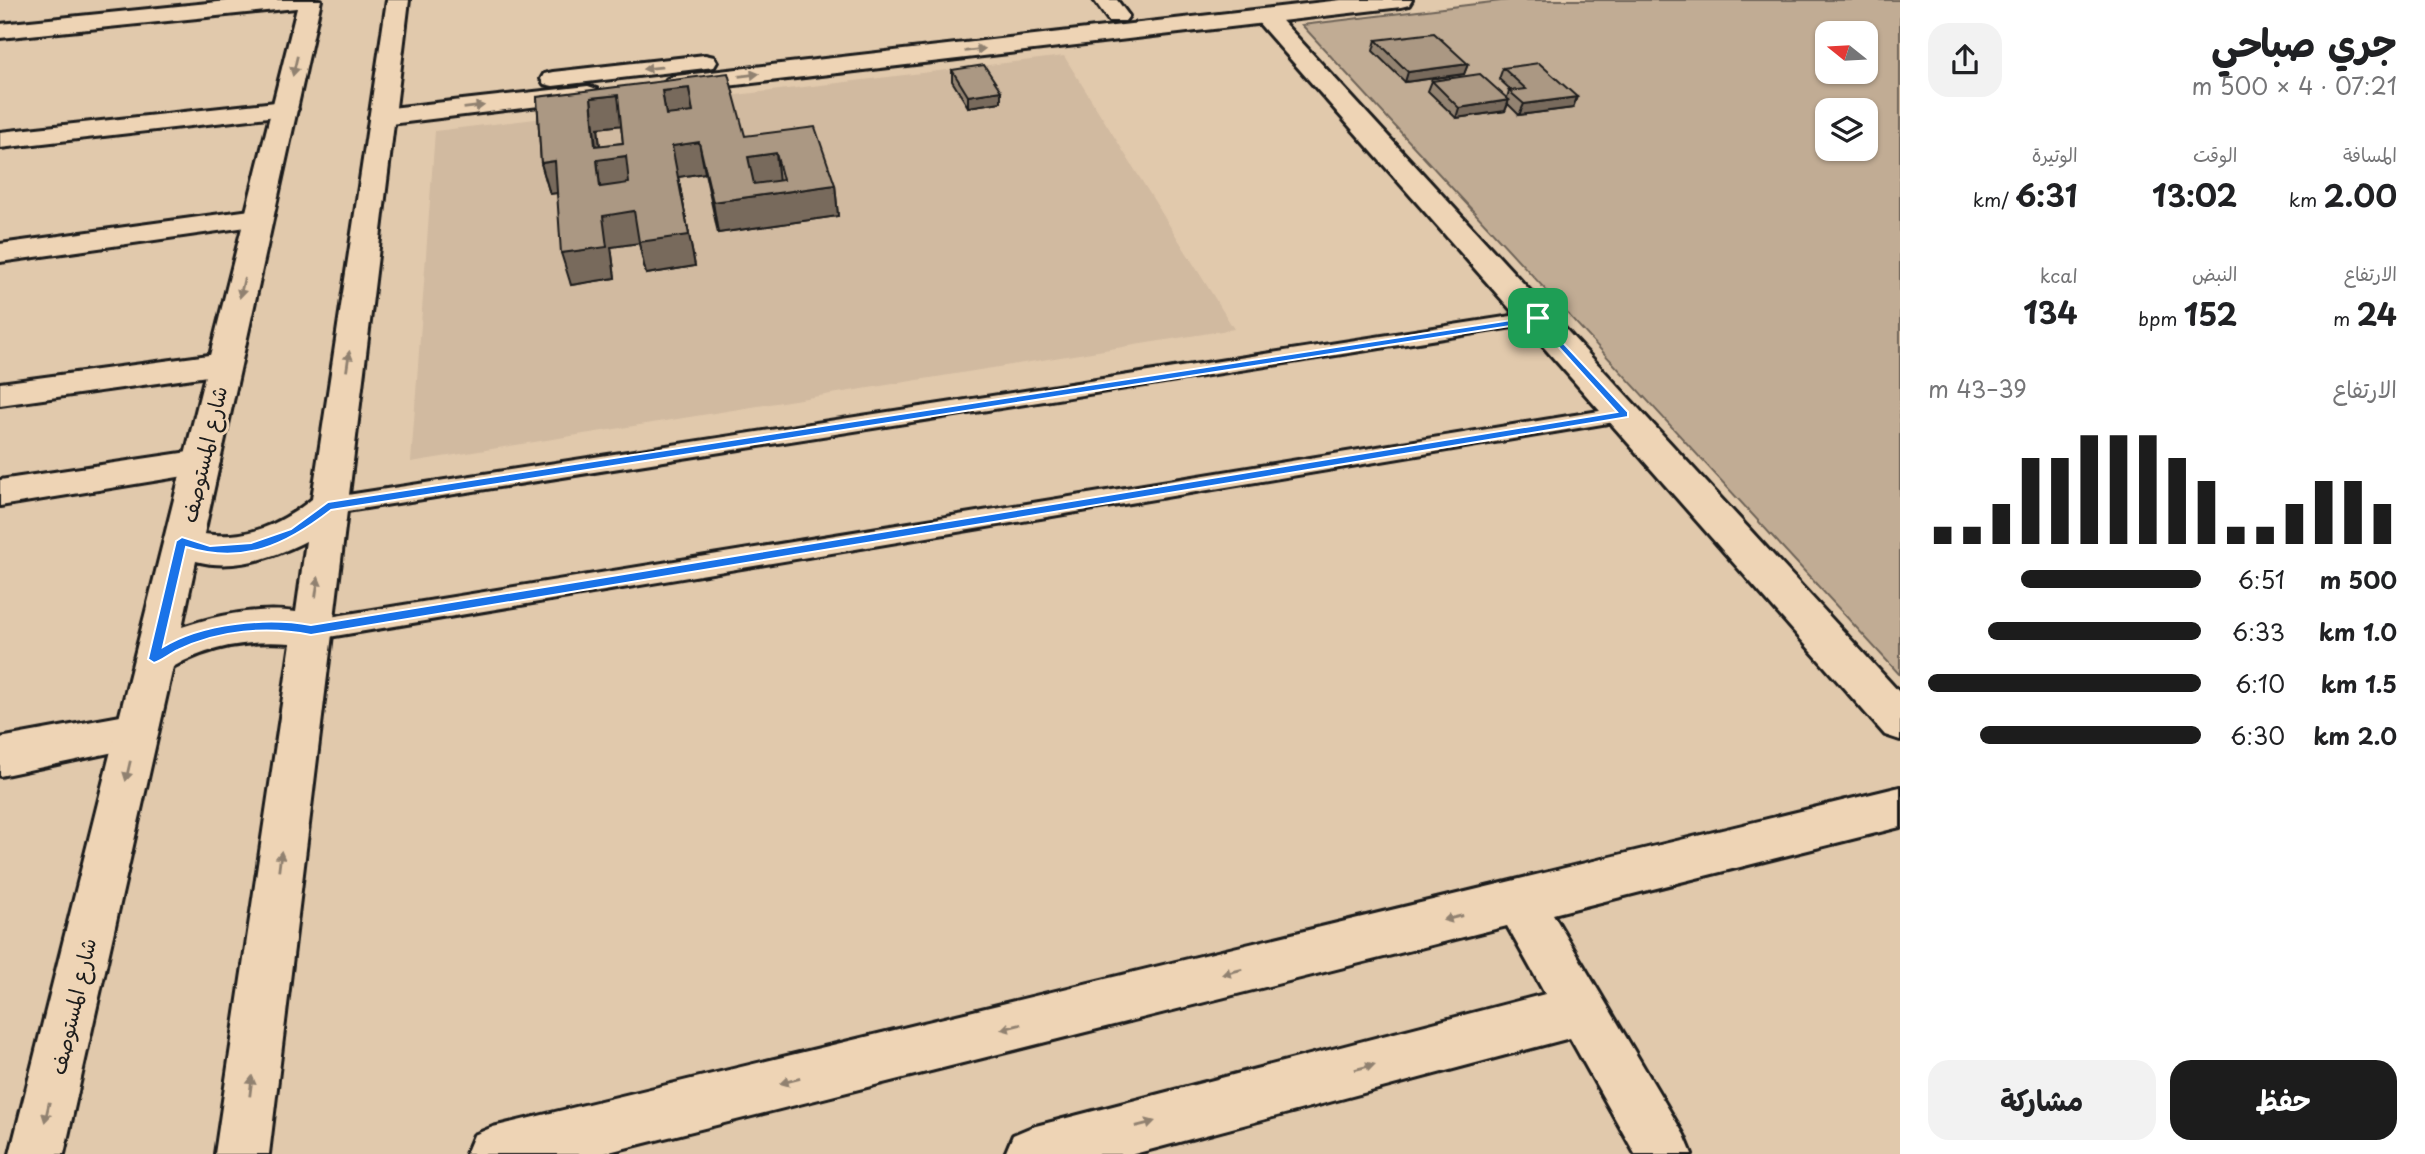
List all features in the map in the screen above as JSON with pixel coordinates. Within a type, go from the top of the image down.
[{"type":"street","points":[[0,31],[308,0]]},
{"type":"street","name":"شارع المستوصف","points":[[37,1154],[285,109],[308,0]]},
{"type":"street","points":[[242,1154],[398,0]]},
{"type":"street","points":[[383,107],[1261,8],[1401,0]]},
{"type":"street","points":[[431,102],[1111,8],[1261,8],[1900,722]]},
{"type":"street","points":[[0,140],[285,109]]},
{"type":"street","points":[[0,253],[258,218]]},
{"type":"street","points":[[0,394],[224,364]]},
{"type":"street","points":[[0,494],[202,462]]},
{"type":"street","points":[[182,541],[210,550],[252,548],[295,532],[328,506]]},
{"type":"street","points":[[154,659],[175,646],[232,628],[274,625],[311,630]]},
{"type":"street","points":[[0,757],[137,731]]},
{"type":"street","points":[[520,1150],[1900,807]]},
{"type":"street","points":[[1519,902],[1665,1154]]},
{"type":"street","points":[[1038,1153],[1582,1010]]},
{"type":"lane","points":[[328,506],[1538,318]]},
{"type":"lane","points":[[311,630],[1624,414]]},
{"type":"shaded area","points":[[1509,0],[1900,0],[1900,675],[1302,25]]},
{"type":"shaded area","points":[[1064,56],[1234,329],[411,462],[435,131]]},
{"type":"building","points":[[1434,33],[1468,64],[1408,72],[1376,40]]},
{"type":"building","points":[[1539,63],[1577,97],[1524,104],[1509,91],[1526,89],[1503,68]]},
{"type":"building","points":[[984,65],[1001,91],[968,96],[952,70]]},
{"type":"building","points":[[728,73],[745,136],[815,127],[835,185],[713,202],[699,142],[672,146],[689,235],[639,242],[634,211],[603,216],[607,247],[561,253],[555,161],[541,163],[537,97]],"holes":[[[689,88],[693,112],[666,115],[662,91]],[[618,95],[623,143],[595,146],[591,98]],[[776,153],[783,180],[754,184],[748,157]],[[626,156],[629,183],[600,187],[597,160]]]},
{"type":"building","points":[[1480,74],[1509,100],[1459,108],[1432,81]]},
{"type":"route","points":[[1538,318],[1624,414],[311,630],[287,625],[232,628],[175,646],[154,659],[182,541],[210,550],[252,548],[295,532],[328,506],[1538,318]]}]
